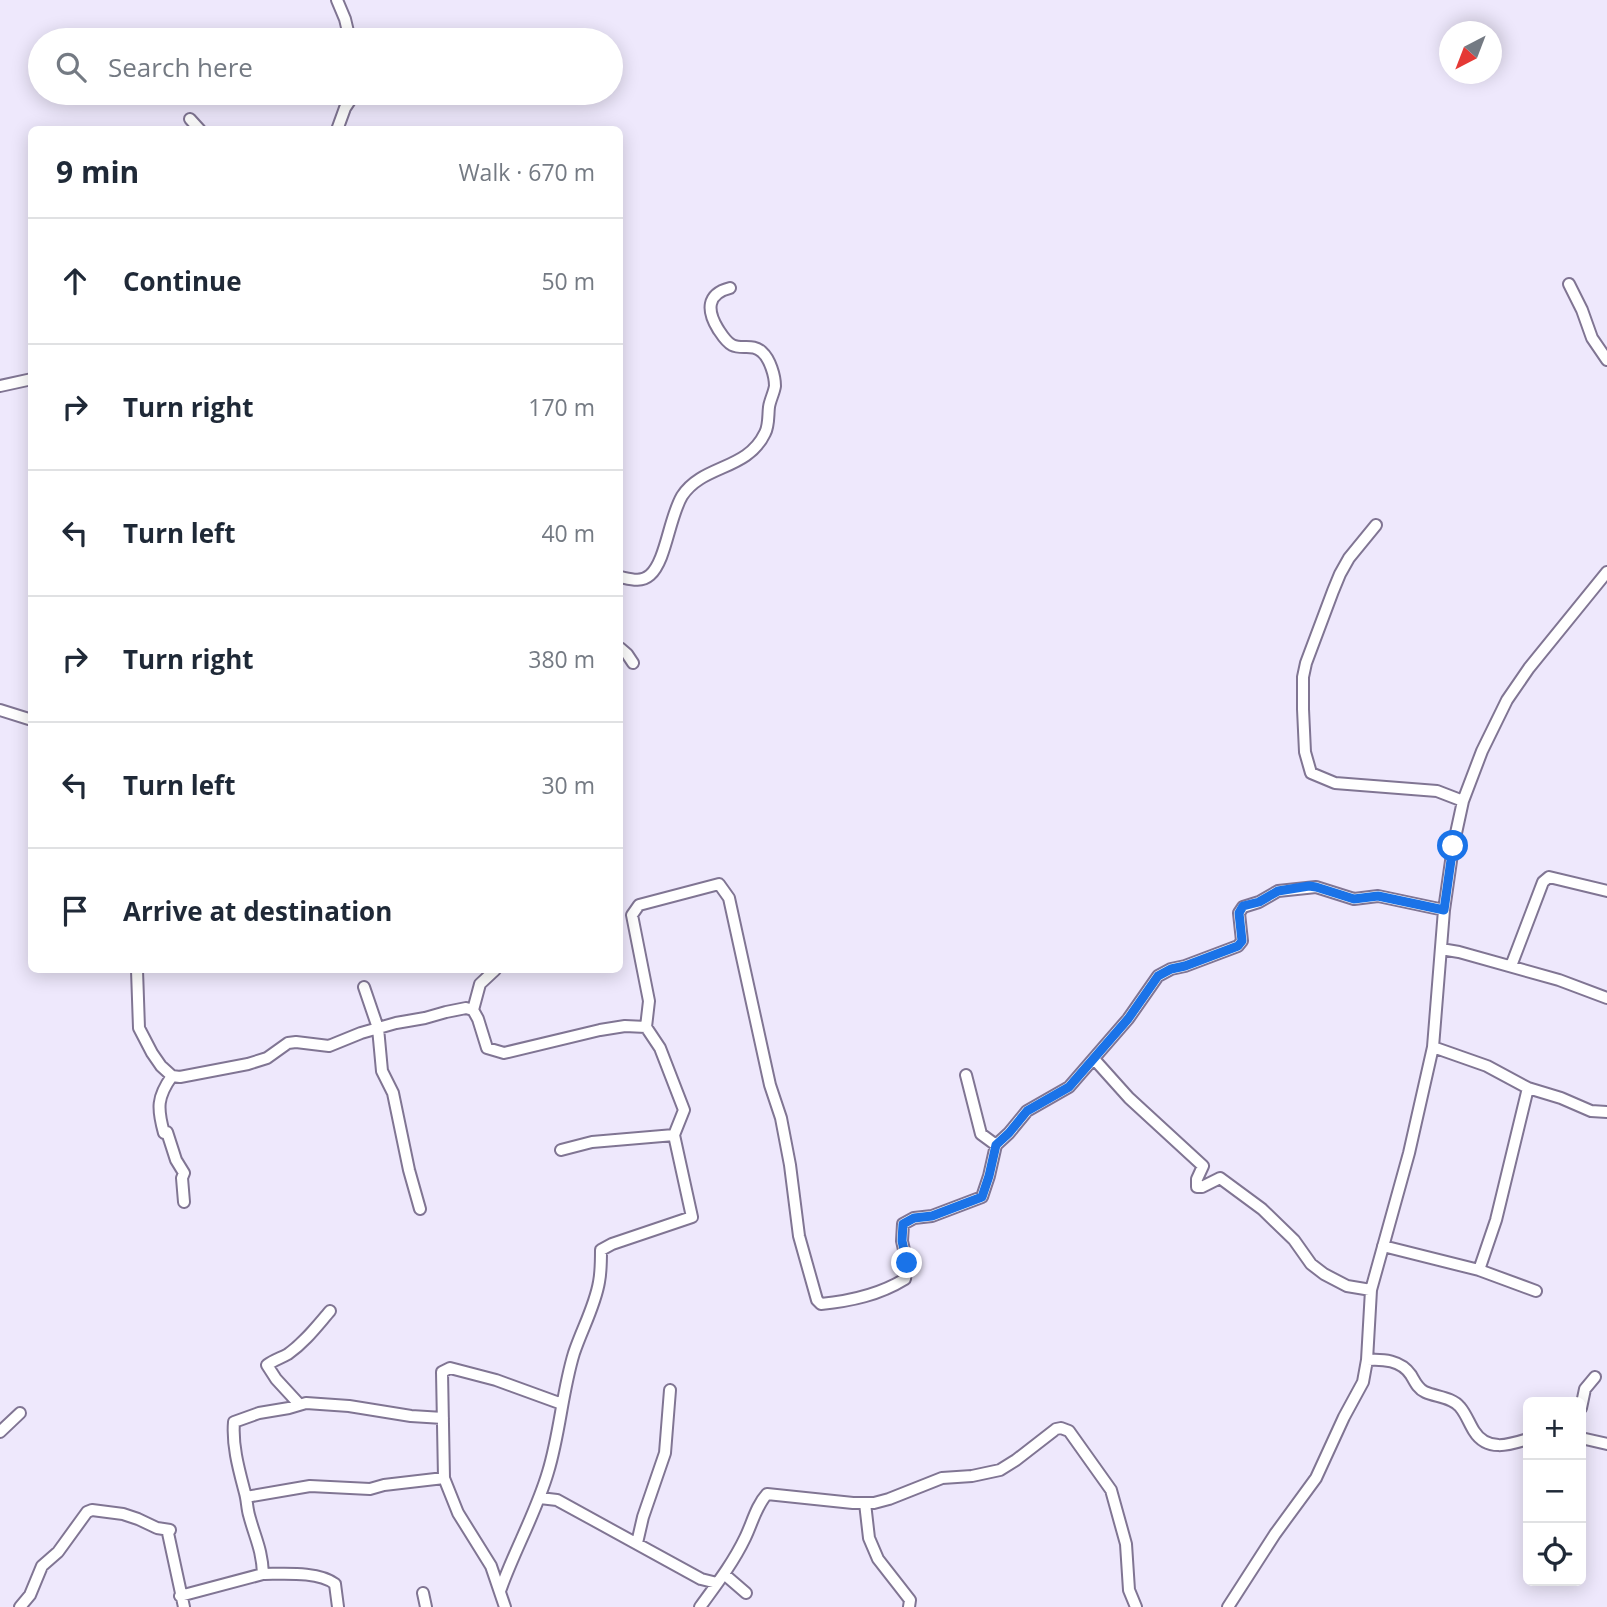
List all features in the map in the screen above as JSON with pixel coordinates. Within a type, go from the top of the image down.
[{"type":"street","points":[[337,0],[347,28]]},
{"type":"street","points":[[338,126],[347,105]]},
{"type":"street","points":[[190,120],[196,126]]},
{"type":"street","points":[[1569,284],[1592,338],[1607,360]]},
{"type":"street","points":[[623,578],[638,580],[648,577],[659,562],[671,519],[684,494],[699,480],[747,457],[766,433],[775,389],[775,377],[767,359],[757,348],[730,345],[710,313],[713,300],[722,290],[730,288]]},
{"type":"street","points":[[0,386],[28,380]]},
{"type":"street","points":[[1376,524],[1340,574],[1306,663],[1303,694],[1305,752],[1308,764],[1311,773],[1335,783],[1437,791],[1463,801]]},
{"type":"street","points":[[1228,1607],[1275,1534],[1317,1478],[1363,1382],[1371,1290],[1409,1153],[1433,1047],[1444,910],[1453,846],[1463,801],[1482,751],[1507,700],[1529,668],[1607,572]]},
{"type":"street","points":[[623,650],[633,663]]},
{"type":"street","points":[[0,710],[28,719]]},
{"type":"street","points":[[1511,966],[1542,881],[1549,877],[1607,891]]},
{"type":"street","points":[[500,1591],[540,1498],[555,1448],[574,1353],[599,1284],[601,1250],[692,1217],[674,1135],[684,1111],[660,1048],[646,1027],[649,1001],[632,915],[639,905],[719,884],[729,898],[770,1085],[783,1130],[799,1236],[817,1300],[821,1304],[859,1299],[889,1289],[905,1279],[907,1263],[902,1241],[903,1224],[914,1218],[932,1216],[982,1197],[996,1145],[1027,1111],[1069,1087],[1128,1019],[1158,976],[1238,946],[1242,941],[1239,913],[1243,906],[1259,902],[1278,891],[1316,887],[1354,899],[1378,896],[1444,910]]},
{"type":"street","points":[[1441,949],[1559,980],[1607,998]]},
{"type":"street","points":[[137,973],[139,1028],[161,1066],[172,1076],[180,1077],[248,1064],[267,1058],[288,1043],[329,1046],[396,1023],[466,1008],[473,1010]]},
{"type":"street","points":[[494,973],[480,984],[473,1010],[487,1048],[504,1053],[600,1030],[625,1026],[646,1027]]},
{"type":"street","points":[[364,987],[378,1028],[382,1071],[394,1093],[409,1170],[420,1209]]},
{"type":"street","points":[[1433,1047],[1487,1066],[1528,1088],[1591,1111],[1607,1112]]},
{"type":"street","points":[[1094,1059],[1129,1098],[1203,1166],[1262,1209],[1294,1240],[1311,1264],[1347,1286],[1371,1290]]},
{"type":"street","points":[[172,1076],[159,1100],[159,1117],[184,1173],[184,1202]]},
{"type":"street","points":[[966,1076],[981,1134],[996,1145]]},
{"type":"street","points":[[1479,1270],[1496,1220],[1528,1088]]},
{"type":"street","points":[[561,1150],[592,1142],[674,1135]]},
{"type":"street","points":[[1203,1166],[1198,1187],[1220,1178]]},
{"type":"street","points":[[1382,1246],[1479,1270],[1536,1291]]},
{"type":"street","points":[[299,1404],[267,1365],[287,1354],[308,1337],[330,1311]]},
{"type":"street","points":[[1367,1360],[1385,1359],[1402,1367],[1423,1391],[1458,1404],[1475,1433],[1487,1443],[1495,1446],[1523,1440]]},
{"type":"street","points":[[505,1607],[491,1566],[458,1513],[443,1478],[442,1372],[450,1368],[496,1380],[562,1404]]},
{"type":"street","points":[[1583,1397],[1585,1389],[1595,1377]]},
{"type":"street","points":[[637,1543],[665,1453],[670,1390]]},
{"type":"street","points":[[263,1574],[262,1557],[249,1516],[233,1435],[234,1422],[259,1413],[306,1403],[443,1418]]},
{"type":"street","points":[[0,1432],[20,1413]]},
{"type":"street","points":[[700,1607],[745,1538],[762,1499],[767,1494],[874,1503],[942,1478],[972,1476],[1000,1470],[1061,1428],[1069,1430],[1111,1490],[1126,1544],[1129,1590],[1136,1607]]},
{"type":"street","points":[[1586,1439],[1607,1444]]},
{"type":"street","points":[[246,1497],[310,1486],[370,1489],[443,1478]]},
{"type":"street","points":[[540,1498],[557,1500],[701,1579],[720,1579],[746,1593]]},
{"type":"street","points":[[865,1503],[869,1538],[878,1559],[910,1600],[909,1607]]},
{"type":"street","points":[[20,1607],[30,1595],[42,1566],[58,1552],[87,1512],[92,1510],[130,1516],[157,1528],[170,1530],[168,1533],[182,1601],[263,1574],[291,1574],[329,1579],[335,1584],[338,1607]]},
{"type":"street","points":[[423,1593],[426,1607]]},
{"type":"route","points":[[907,1263],[902,1241],[903,1224],[914,1218],[932,1216],[982,1197],[996,1145],[1027,1111],[1069,1087],[1128,1019],[1158,976],[1238,946],[1242,941],[1239,913],[1243,906],[1259,902],[1278,891],[1309,886],[1354,899],[1378,896],[1444,910],[1453,846]]}]
